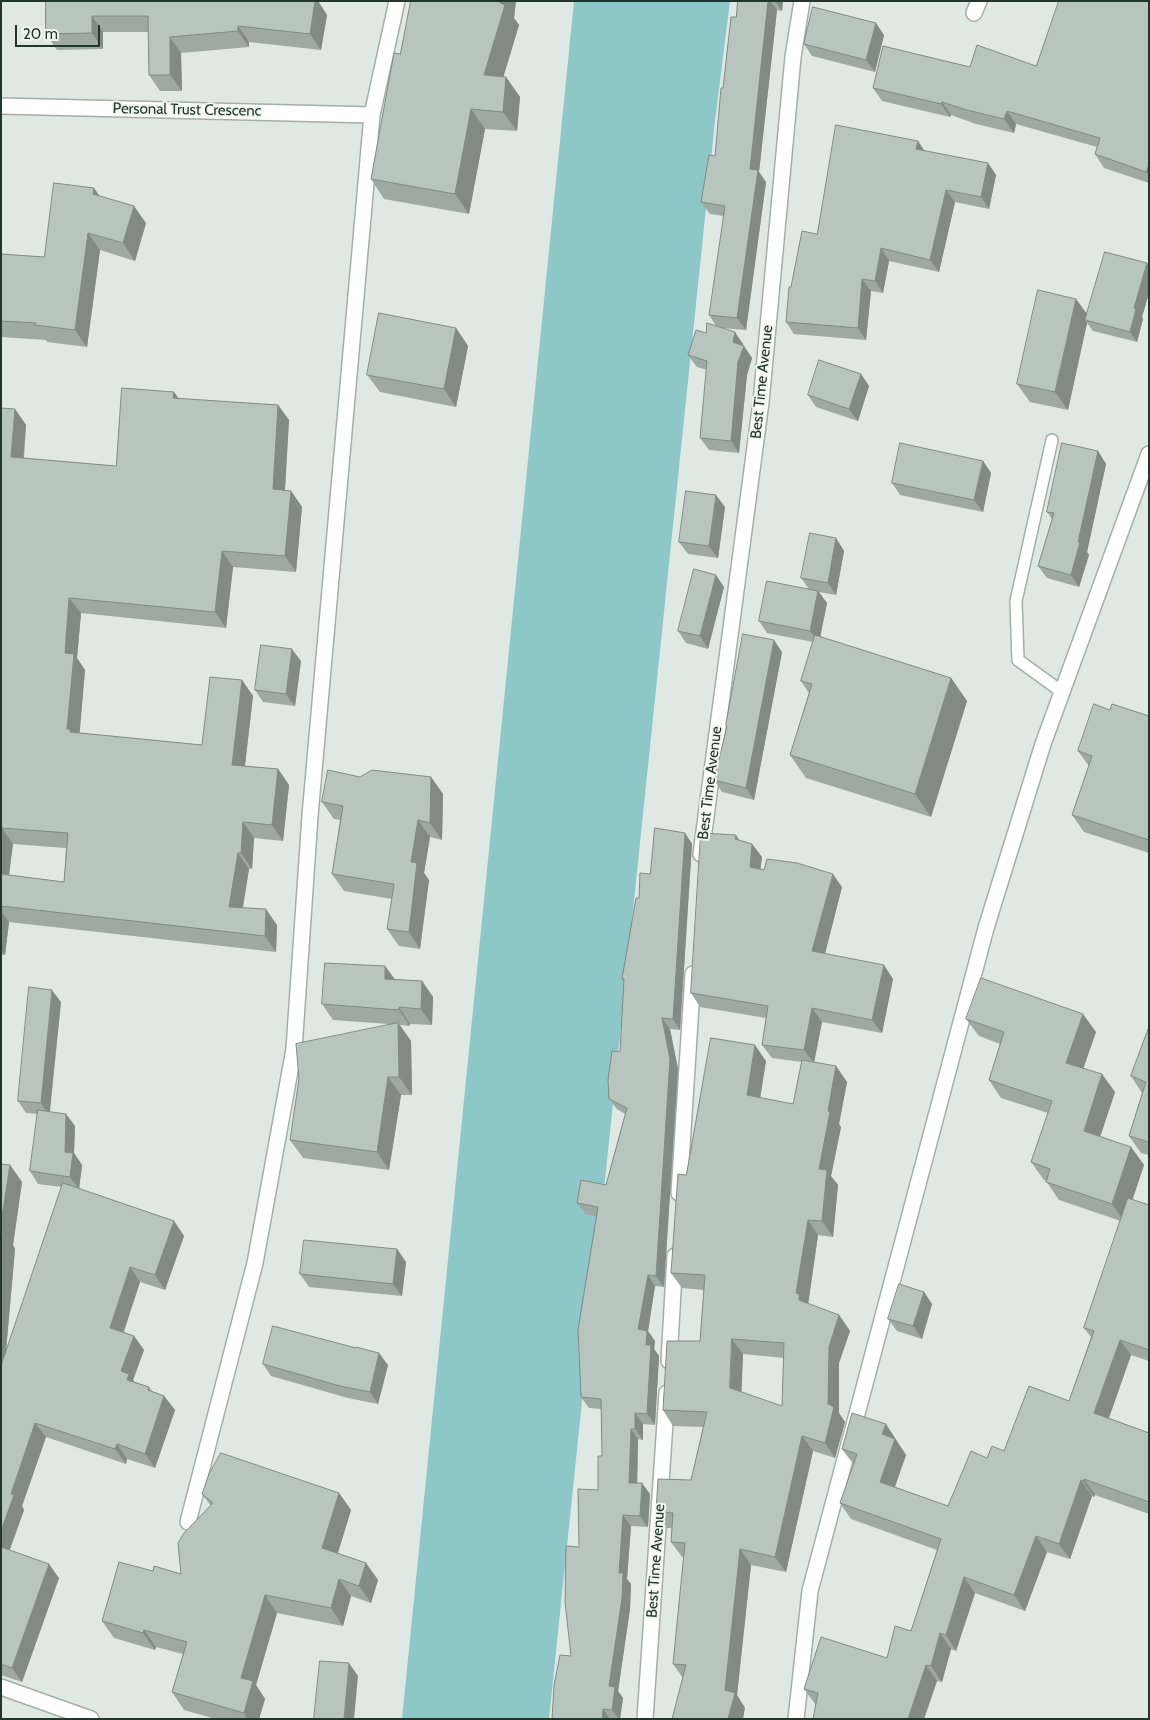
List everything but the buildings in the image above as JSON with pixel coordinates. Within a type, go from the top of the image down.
[{"type":"street","points":[[188,1522],[255,1263],[294,1049],[310,816],[372,115],[397,1]]},
{"type":"street","name":"Best Time Avenue","points":[[700,868],[702,838],[761,402],[793,57],[802,1]]},
{"type":"street","name":"Personal Trust Crescenc","points":[[1,106],[372,115]]},
{"type":"street","points":[[796,1719],[810,1591],[986,928],[1043,744],[1149,454]]},
{"type":"street","points":[[678,1206],[694,957]]},
{"type":"street","name":"Best Time Avenue","points":[[645,1719],[676,1246]]},
{"type":"street","points":[[1,1688],[91,1719]]},
{"type":"lane","points":[[1052,440],[1016,601],[1018,660],[1062,692]]},
{"type":"water","points":[[574,1],[730,1],[715,121],[549,1719],[402,1719]]}]
